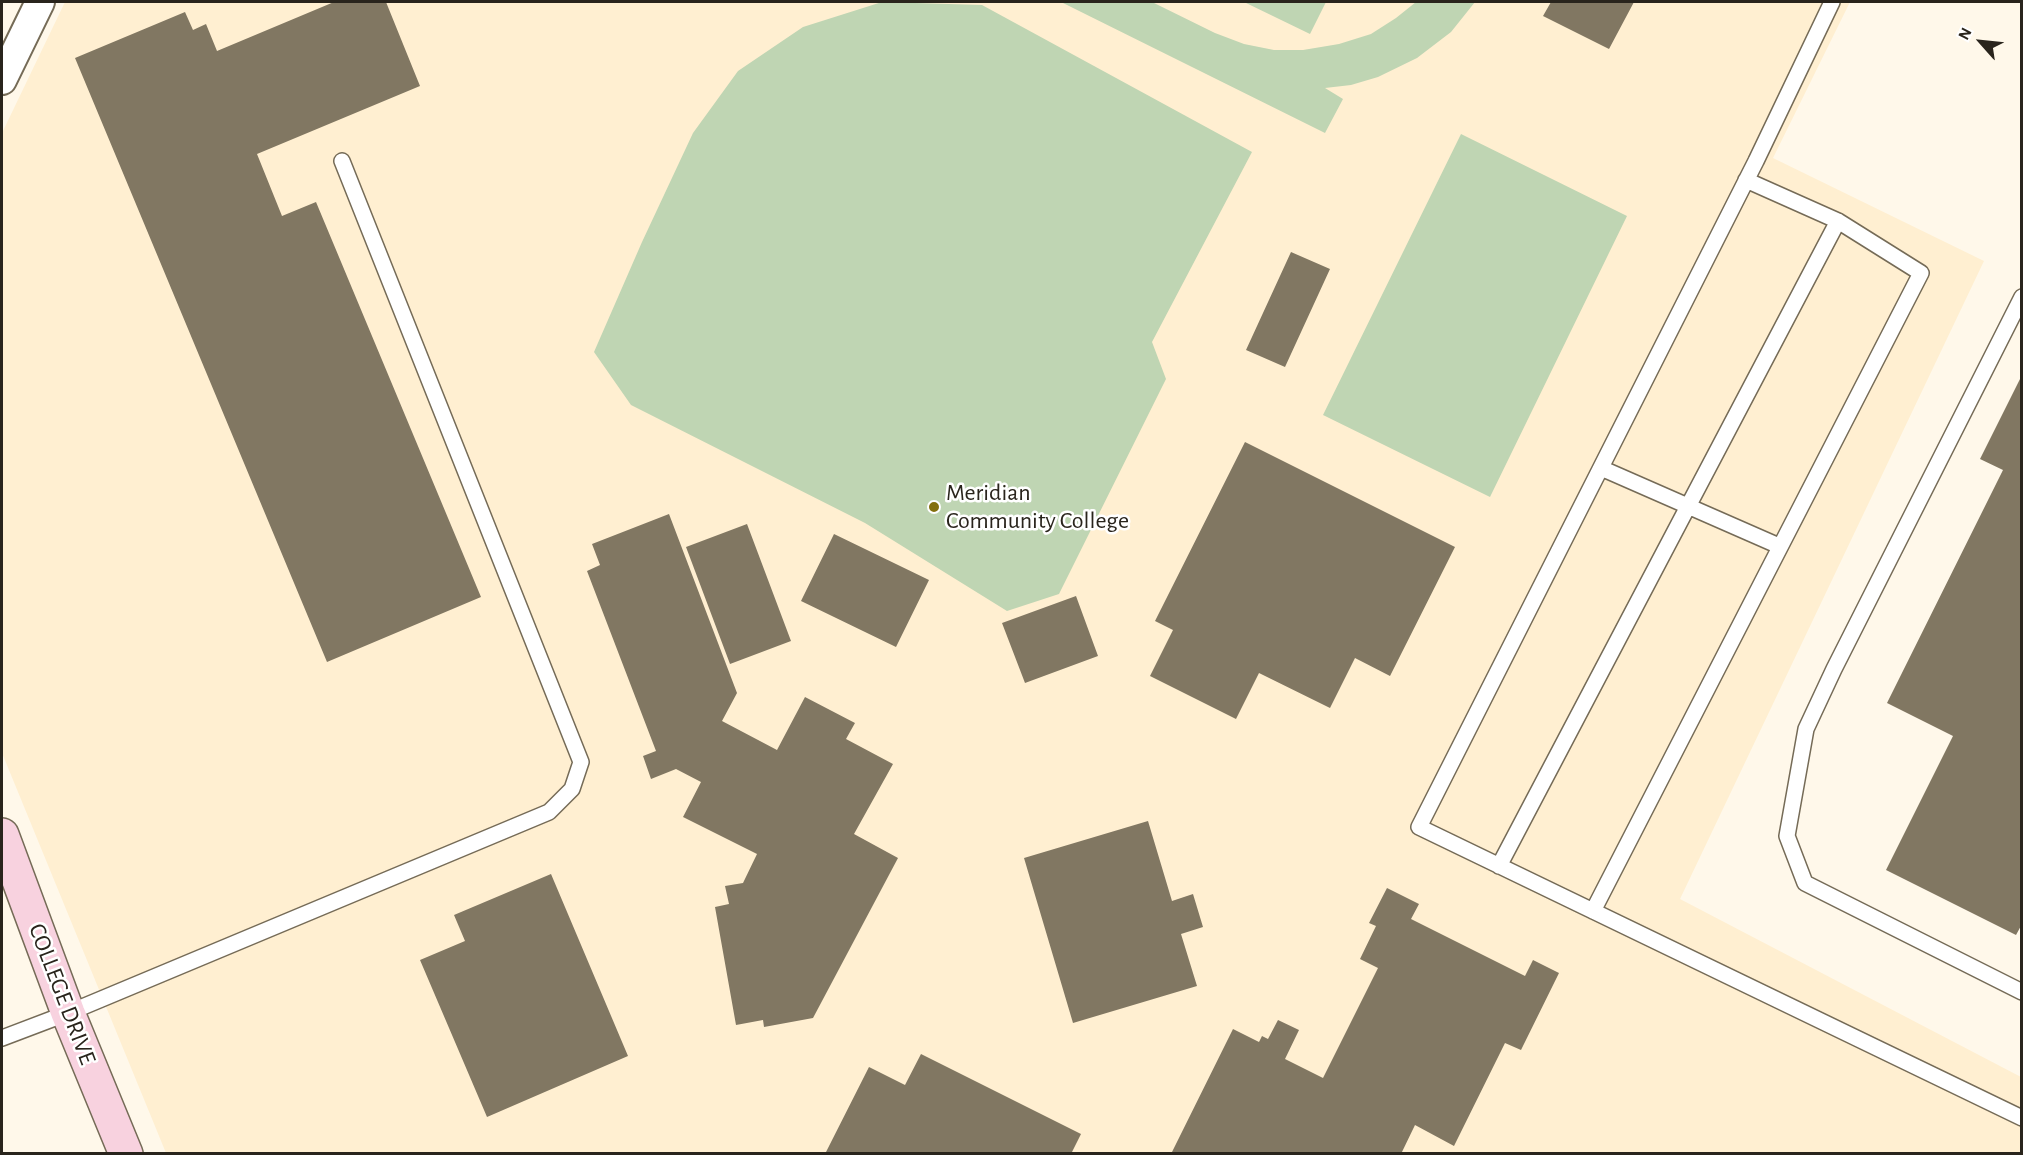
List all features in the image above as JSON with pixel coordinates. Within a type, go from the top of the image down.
[{"type":"street","points":[[2,80],[40,2]]},
{"type":"street","name":"COLLEGE DRIVE","points":[[2,834],[68,1013],[126,1154]]},
{"type":"lane","points":[[1832,2],[1746,180],[1419,827],[2022,1118]]},
{"type":"lane","points":[[2,1038],[68,1013],[549,812],[572,789],[581,762],[342,160]]},
{"type":"lane","points":[[1593,911],[1921,273],[1838,221],[1746,180]]},
{"type":"lane","points":[[1499,866],[1838,221]]},
{"type":"lane","points":[[2022,297],[1806,729],[1787,836],[1805,883],[2022,992]]},
{"type":"lane","points":[[1601,468],[1779,546]]},
{"type":"shaded area","name":"Meridian Community College","points":[[65,2],[1850,2],[1773,158],[1984,261],[1680,899],[2021,1077],[2021,1153],[166,1153],[2,753],[2,133]]},
{"type":"green space","points":[[882,2],[982,5],[1252,152],[1152,342],[1166,379],[1059,594],[1007,611],[865,523],[631,405],[594,352],[693,133],[738,71],[803,27]]},
{"type":"green space","points":[[1061,2],[1152,2],[1215,33],[1244,44],[1274,50],[1303,50],[1339,44],[1371,34],[1416,2],[1475,2],[1451,32],[1417,58],[1378,77],[1351,85],[1325,88],[1343,99],[1325,133]]},
{"type":"green space","points":[[1244,2],[1326,2],[1310,34]]},
{"type":"green space","points":[[1461,134],[1627,216],[1490,497],[1323,415]]},
{"type":"building","points":[[334,2],[386,2],[420,86],[257,154],[282,216],[316,202],[481,597],[327,662],[75,58],[185,12],[193,30],[206,24],[217,51]]},
{"type":"building","points":[[1551,2],[1634,2],[1609,49],[1543,16]]},
{"type":"building","points":[[1291,252],[1330,269],[1285,367],[1246,350]]},
{"type":"building","points":[[2022,375],[2022,924],[2016,935],[1886,870],[1953,736],[1887,703],[2003,470],[1980,459]]},
{"type":"building","points":[[1245,442],[1455,547],[1390,676],[1355,658],[1330,708],[1259,673],[1236,719],[1150,676],[1173,630],[1155,621]]},
{"type":"building","points":[[669,514],[737,693],[722,721],[777,750],[805,697],[855,723],[846,739],[893,764],[854,834],[898,858],[813,1018],[764,1027],[763,1020],[736,1025],[715,907],[729,904],[725,886],[743,883],[757,854],[683,817],[701,782],[676,769],[651,779],[643,756],[656,751],[587,571],[600,565],[592,544]]},
{"type":"building","points":[[747,524],[791,641],[730,664],[686,547]]},
{"type":"building","points":[[834,534],[929,580],[896,647],[801,601]]},
{"type":"building","points":[[1076,596],[1098,656],[1025,683],[1002,623]]},
{"type":"building","points":[[1148,821],[1172,901],[1193,894],[1203,927],[1181,934],[1197,986],[1073,1023],[1024,858]]},
{"type":"building","points":[[551,874],[628,1056],[487,1117],[420,960],[465,941],[454,915]]},
{"type":"building","points":[[1387,888],[1419,904],[1411,919],[1525,976],[1533,960],[1559,973],[1521,1050],[1505,1043],[1454,1146],[1415,1125],[1401,1154],[1172,1152],[1233,1029],[1259,1042],[1262,1036],[1268,1039],[1278,1020],[1299,1030],[1285,1059],[1323,1078],[1378,968],[1360,959],[1376,926],[1369,923]]},
{"type":"building","points":[[921,1054],[1081,1134],[1071,1154],[825,1154],[869,1067],[905,1085]]},
{"type":"place","name":"Meridian Community College","points":[[934,507]]}]
